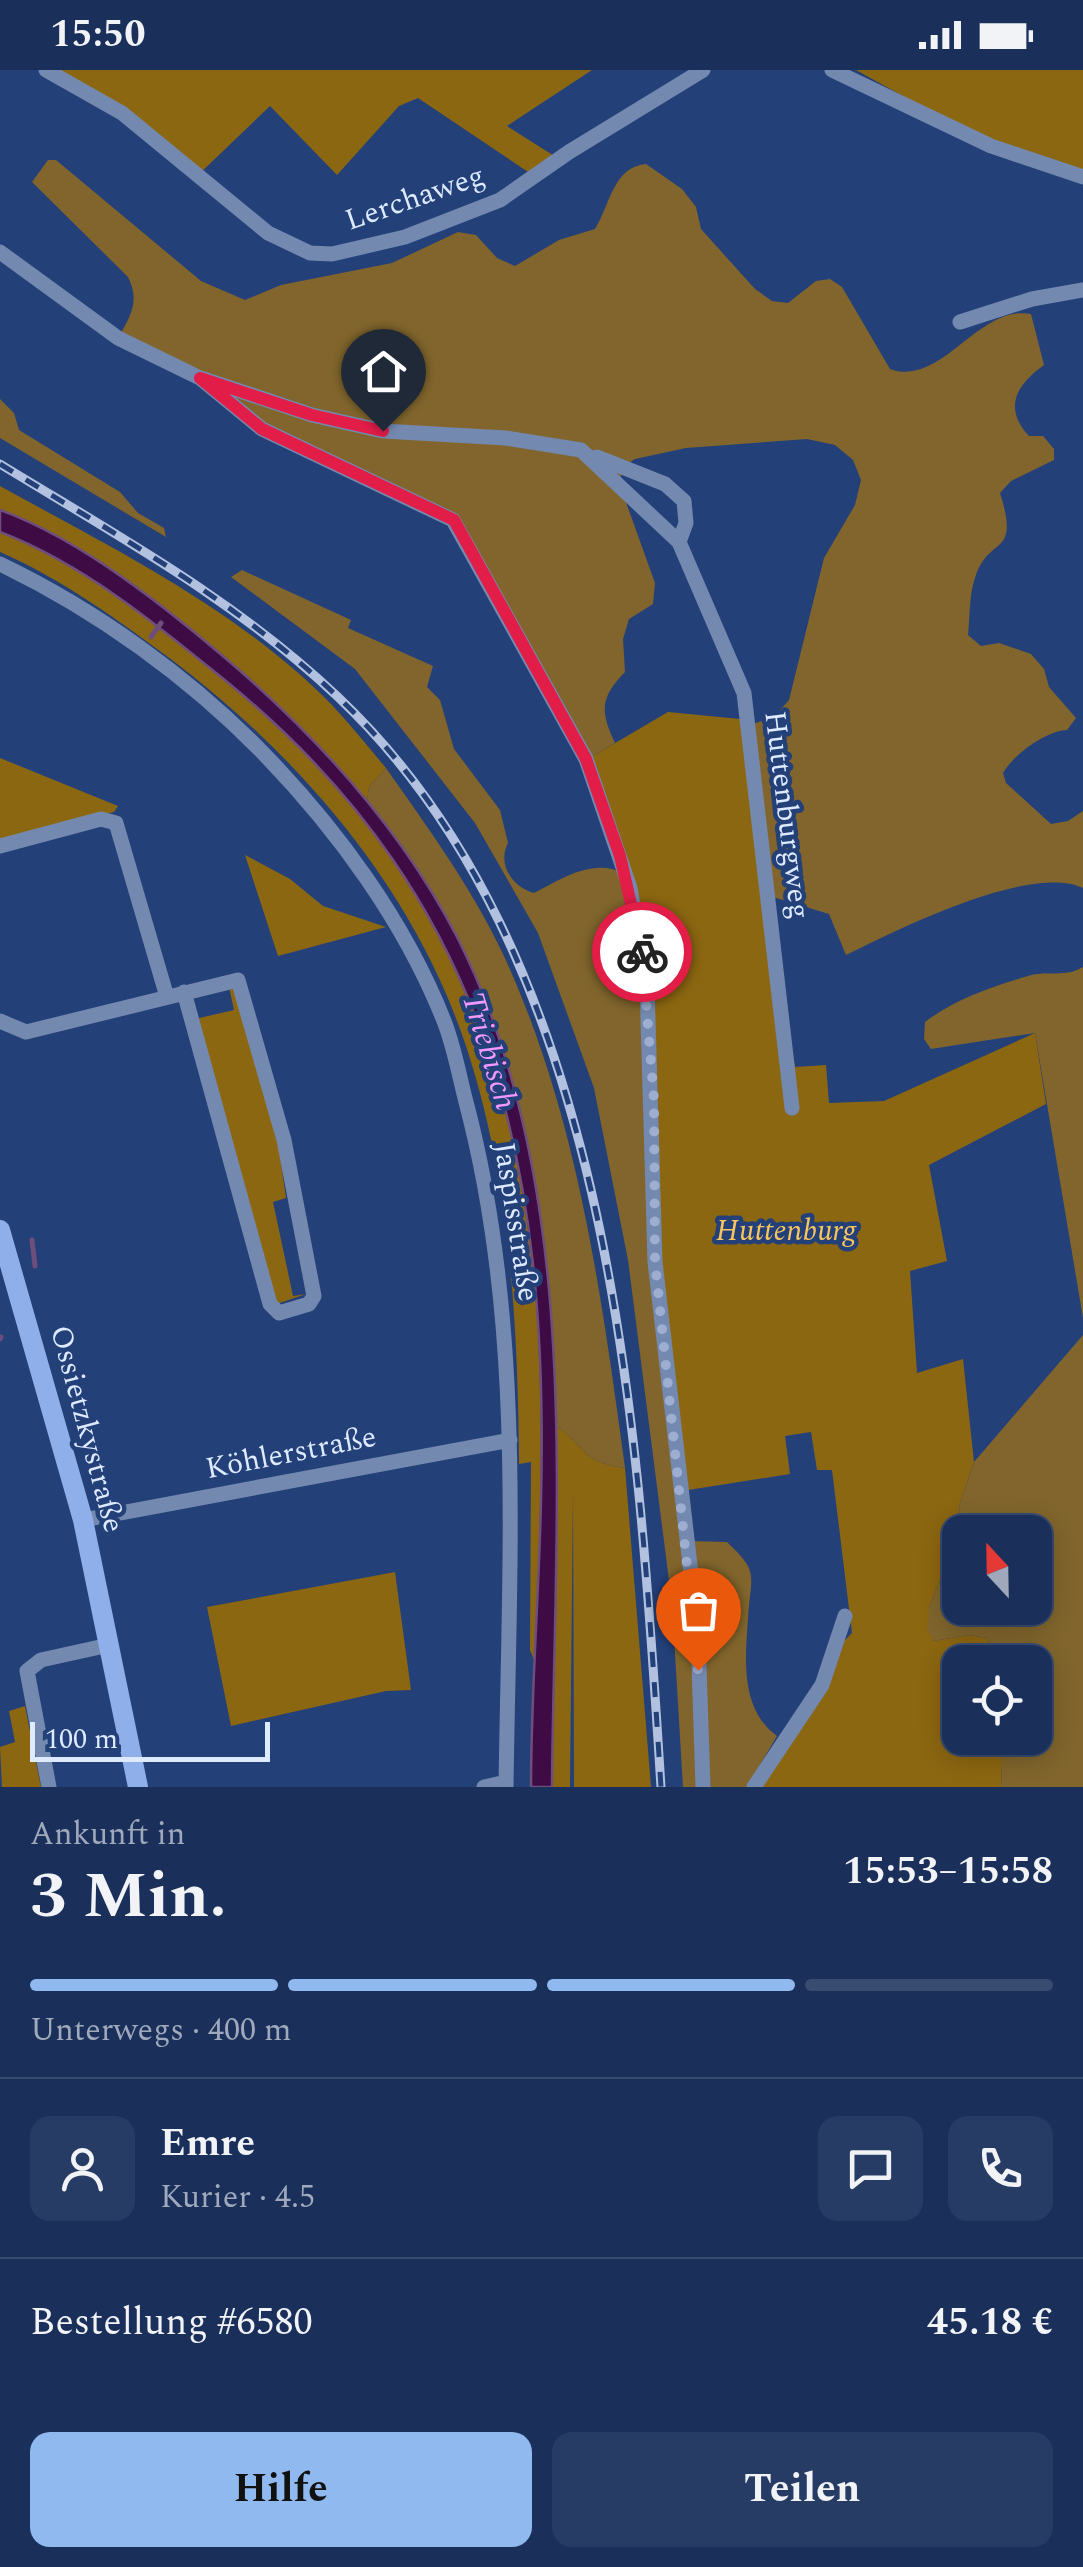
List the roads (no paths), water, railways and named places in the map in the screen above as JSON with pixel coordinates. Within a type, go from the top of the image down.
[{"type":"main road","name":"Ossietzkystraße","points":[[0,1230],[83,1520],[138,1787]]},
{"type":"street","name":"Lerchaweg","points":[[46,70],[122,113],[268,233],[300,250],[332,254],[406,237],[500,200],[569,152],[704,70]]},
{"type":"street","points":[[832,70],[991,146],[1083,176]]},
{"type":"street","points":[[0,252],[118,338],[200,378],[262,429],[454,520],[561,708],[597,789],[630,888],[648,985],[655,1262],[698,1634],[703,1787]]},
{"type":"street","points":[[960,322],[1032,299],[1083,290]]},
{"type":"street","name":"Huttenburgweg","points":[[200,378],[312,415],[383,431],[506,438],[581,450],[665,484],[684,502],[686,522],[679,542]]},
{"type":"street","name":"Huttenburgweg","points":[[581,450],[679,542],[744,693],[792,1108]]},
{"type":"street","name":"Jaspisstraße","points":[[0,564],[43,584],[213,702],[306,796],[397,925],[445,1022],[481,1161],[504,1317],[510,1440],[506,1785]]},
{"type":"street","points":[[0,846],[100,819],[111,820],[118,827],[167,997]]},
{"type":"street","points":[[0,1021],[26,1032],[184,992],[238,980],[284,1140],[314,1296],[309,1304],[280,1312],[270,1304],[184,992]]},
{"type":"street","name":"Köhlerstraße","points":[[83,1520],[510,1440]]},
{"type":"street","points":[[754,1787],[822,1685],[845,1616]]},
{"type":"street","points":[[48,1787],[26,1670],[41,1660],[109,1645]]},
{"type":"street","points":[[484,1787],[506,1785]]},
{"type":"water","name":"Triebisch","points":[[0,510],[63,539],[125,579],[185,624],[270,698],[332,760],[387,827],[413,862],[457,937],[498,1035],[527,1138],[544,1245],[554,1354],[557,1464],[552,1787],[531,1787],[541,1500],[541,1380],[533,1265],[516,1156],[488,1052],[447,953],[392,859],[321,770],[232,686],[150,620],[63,562],[0,532]]},
{"type":"waterway","points":[[151,637],[161,623]]},
{"type":"waterway","points":[[32,1240],[35,1266]]},
{"type":"railway","points":[[0,464],[218,600],[338,697],[430,804],[502,928],[556,1063],[595,1206],[622,1354],[640,1503],[661,1787]]},
{"type":"park label","name":"Huttenburg","points":[[786,1231]]}]
